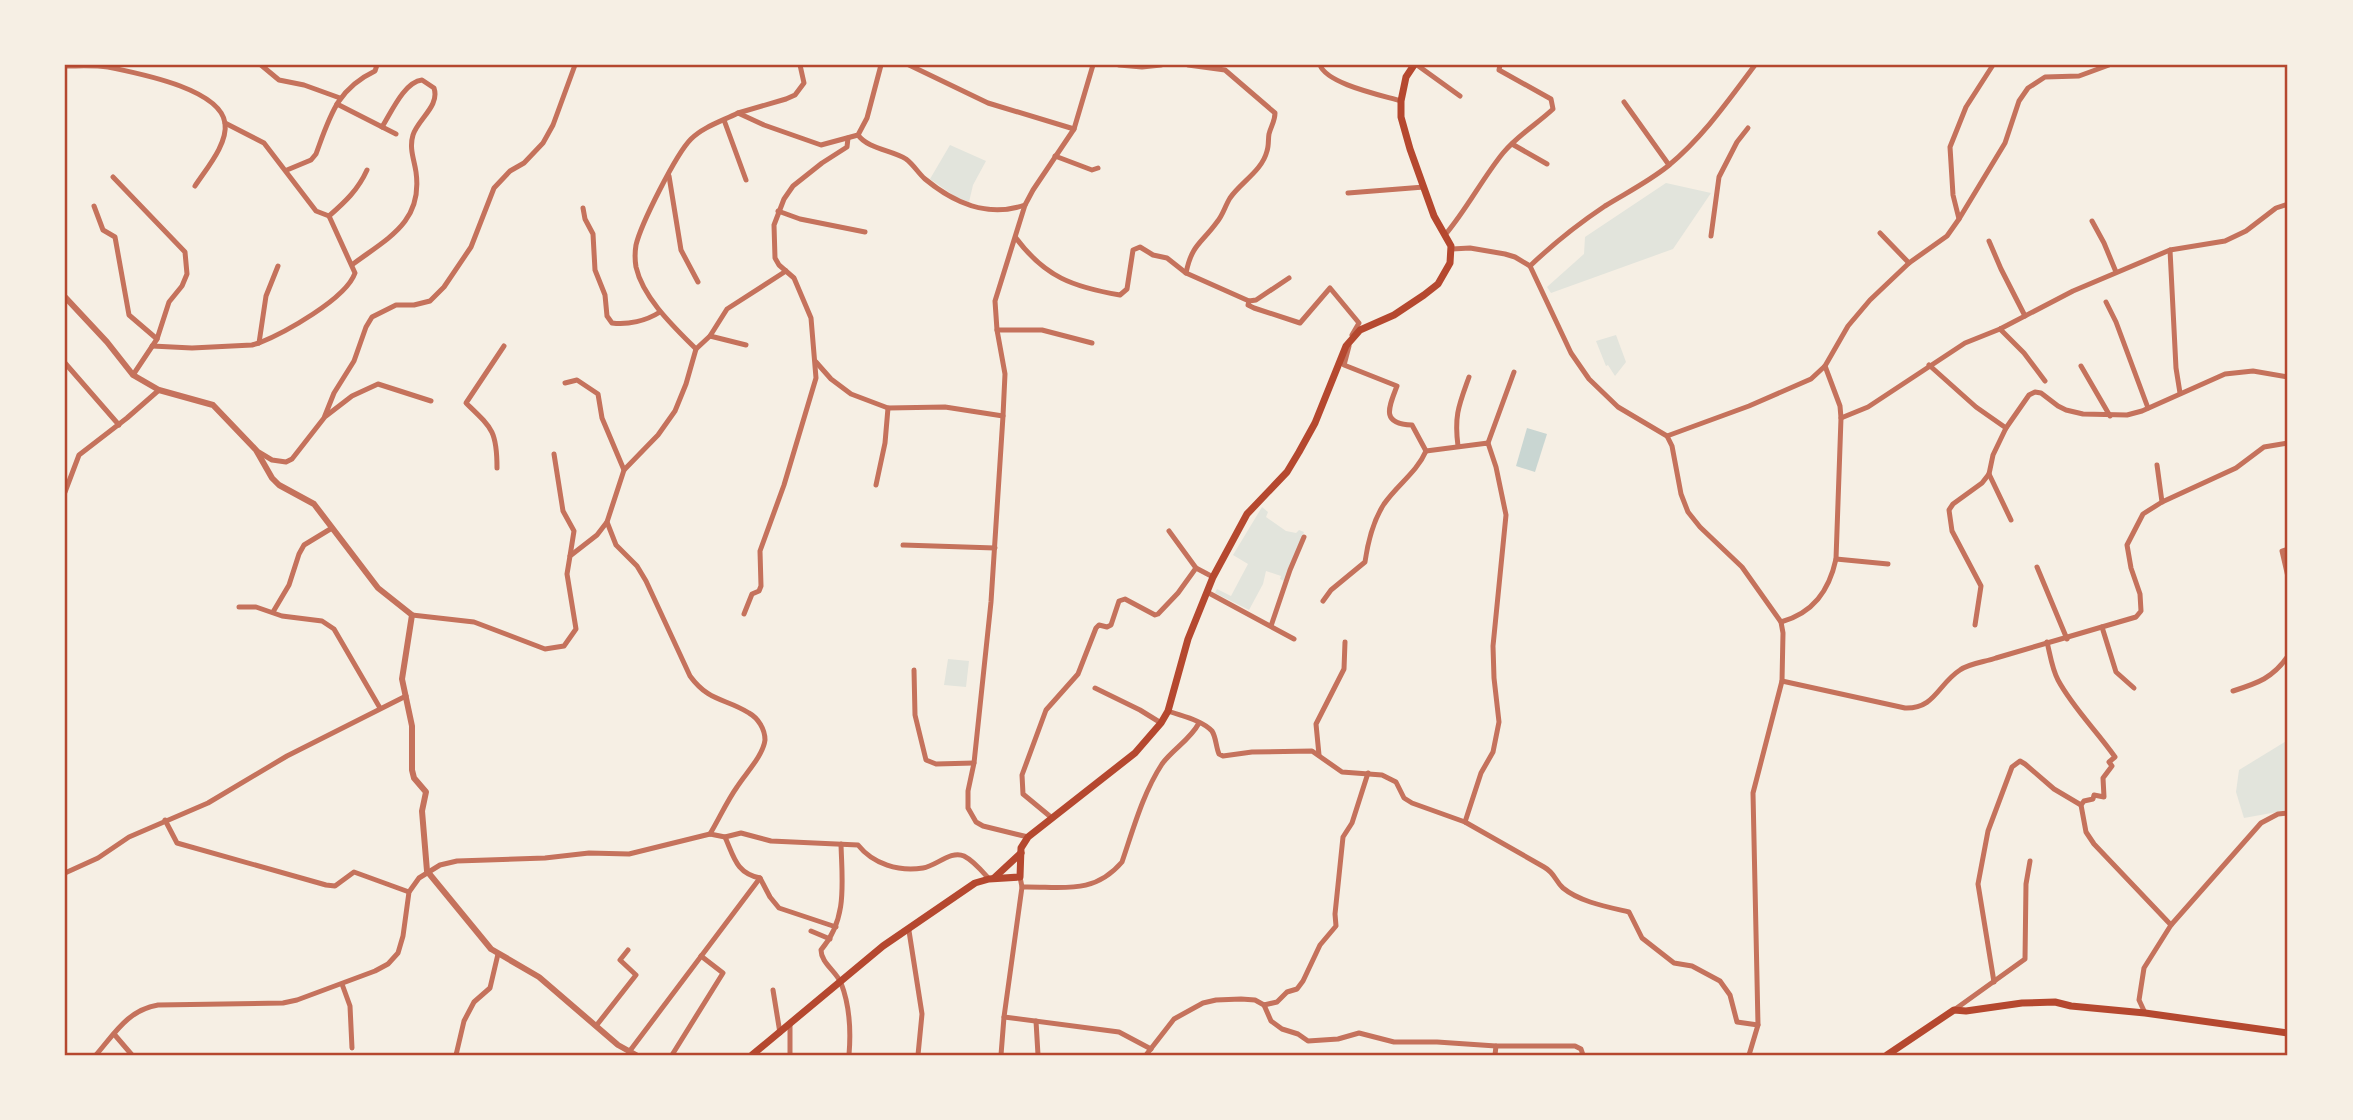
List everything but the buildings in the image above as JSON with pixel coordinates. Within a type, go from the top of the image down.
[{"type":"main road","points":[[752,1055],[883,946],[909,931],[975,883],[1020,877],[1021,848],[1028,837],[1135,753],[1161,723],[1168,711],[1188,639],[1213,577],[1247,514],[1287,472],[1299,452],[1315,423],[1348,344],[1360,330],[1394,314],[1438,284],[1450,263],[1452,248],[1434,216],[1404,128],[1401,101],[1406,77],[1415,65]]},
{"type":"main road","points":[[991,879],[1021,853]]},
{"type":"main road","points":[[1887,1055],[1954,1010],[1966,1011],[2022,1003],[2055,1002],[2288,1033]]},
{"type":"street","points":[[261,65],[279,80],[304,85],[339,101],[396,134]]},
{"type":"street","points":[[287,170],[311,160],[339,101],[355,82],[375,71],[377,65]]},
{"type":"street","points":[[324,418],[334,394],[354,361],[372,317],[396,305],[414,305],[430,301],[444,287],[462,261],[495,188],[510,171],[524,163],[548,134],[575,65]]},
{"type":"street","points":[[696,349],[660,312],[636,266],[636,246],[648,215],[691,139],[706,128],[738,113],[795,94],[804,83],[800,65]]},
{"type":"street","points":[[738,113],[821,145],[858,135],[867,117],[881,65]]},
{"type":"street","points":[[909,65],[988,103],[1074,129]]},
{"type":"street","points":[[1028,837],[976,822],[968,807],[995,548],[1003,416],[1005,374],[995,301],[1025,205],[1074,129],[1093,65]]},
{"type":"street","points":[[1119,65],[1161,65]]},
{"type":"street","points":[[1185,272],[1190,254],[1196,245],[1217,223],[1230,198],[1244,185],[1261,162],[1267,151],[1269,134],[1275,119],[1275,113],[1225,70],[1188,65]]},
{"type":"street","points":[[1320,65],[1324,73],[1336,80],[1401,101]]},
{"type":"street","points":[[1415,65],[1460,96]]},
{"type":"street","points":[[1445,235],[1474,198],[1494,165],[1512,144],[1548,114],[1554,105],[1551,99],[1536,89],[1499,70],[1500,65]]},
{"type":"street","points":[[1530,266],[1556,242],[1605,206],[1646,183],[1669,165],[1707,128],[1755,65]]},
{"type":"street","points":[[1959,219],[1953,195],[1951,147],[1965,107],[1993,65]]},
{"type":"street","points":[[1667,436],[1789,390],[1811,379],[1825,366],[1848,326],[1870,300],[1909,263],[1947,236],[1969,205],[1988,168],[2005,143],[2018,101],[2028,88],[2045,77],[2079,76],[2109,65]]},
{"type":"street","points":[[65,66],[107,67],[187,88],[213,104],[225,123],[264,143],[316,211],[329,216],[353,264],[354,278],[344,289],[313,313],[259,343],[192,348],[152,346]]},
{"type":"street","points":[[353,264],[383,242],[410,216],[417,201],[418,190],[410,144],[421,118],[431,108],[435,99],[434,88],[422,80],[416,81],[400,99],[382,127]]},
{"type":"street","points":[[1624,102],[1669,165]]},
{"type":"street","points":[[724,120],[746,180]]},
{"type":"street","points":[[195,186],[219,147],[224,136],[225,123]]},
{"type":"street","points":[[1710,236],[1719,177],[1737,142],[1748,128]]},
{"type":"street","points":[[858,135],[869,144],[905,159],[942,192],[971,207],[1000,211],[1025,205]]},
{"type":"street","points":[[744,614],[752,594],[759,591],[761,586],[760,551],[784,485],[816,379],[811,318],[794,278],[775,258],[774,225],[778,211],[793,186],[847,147],[848,138]]},
{"type":"street","points":[[1512,144],[1547,164]]},
{"type":"street","points":[[1055,156],[1092,170],[1098,168]]},
{"type":"street","points":[[329,216],[351,196],[367,170]]},
{"type":"street","points":[[669,176],[681,250],[698,282]]},
{"type":"street","points":[[113,177],[185,252],[187,274],[182,286],[169,302],[157,339],[133,375]]},
{"type":"street","points":[[1348,193],[1424,187]]},
{"type":"street","points":[[1841,418],[1868,407],[1965,343],[2000,329],[2116,272],[2170,250],[2225,241],[2246,231],[2276,208],[2288,204]]},
{"type":"street","points":[[94,206],[103,230],[115,237],[129,315],[157,339]]},
{"type":"street","points":[[583,208],[584,219],[593,233],[595,270],[605,295],[607,316],[612,323],[621,324],[651,318],[660,312]]},
{"type":"street","points":[[778,211],[800,219],[865,233]]},
{"type":"street","points":[[2092,221],[2116,272]]},
{"type":"street","points":[[1880,233],[1909,263]]},
{"type":"street","points":[[1016,239],[1031,259],[1063,281],[1119,295],[1127,289],[1133,250],[1140,247],[1153,255],[1167,258],[1185,272],[1249,301],[1256,300],[1289,278]]},
{"type":"street","points":[[1989,241],[2025,316]]},
{"type":"street","points":[[1452,248],[1505,254],[1530,266],[1571,353],[1589,379],[1618,407],[1667,436],[1672,446],[1681,494],[1688,512],[1742,567],[1781,622],[1782,681],[1753,793],[1758,1025],[1749,1055]]},
{"type":"street","points":[[2170,250],[2176,368],[2180,393]]},
{"type":"street","points":[[259,343],[266,296],[278,266]]},
{"type":"street","points":[[570,556],[597,535],[607,522],[624,470],[667,424],[687,384],[696,349],[710,336],[727,309],[786,271]]},
{"type":"street","points":[[1249,301],[1248,305],[1254,308],[1300,323],[1329,288],[1359,323],[1348,344],[1344,365],[1397,386],[1388,410],[1390,418],[1396,423],[1412,425],[1426,451]]},
{"type":"street","points":[[65,297],[133,375],[159,390],[213,405],[256,450],[278,485],[314,504],[378,589],[412,615],[474,622],[538,646],[558,649],[570,640],[576,629],[567,574],[573,527],[563,511],[554,454]]},
{"type":"street","points":[[2106,302],[2148,408]]},
{"type":"street","points":[[2000,329],[2024,353],[2045,381]]},
{"type":"street","points":[[997,330],[1042,330],[1092,343]]},
{"type":"street","points":[[710,336],[746,345]]},
{"type":"street","points":[[497,468],[496,440],[491,430],[466,403],[504,346]]},
{"type":"street","points":[[815,360],[831,379],[851,394],[888,408],[945,407],[1003,416]]},
{"type":"street","points":[[65,363],[119,425]]},
{"type":"street","points":[[1929,365],[1976,407],[2006,428]]},
{"type":"street","points":[[1781,622],[1793,619],[1817,602],[1832,578],[1836,559],[1841,418],[1840,406],[1825,366]]},
{"type":"street","points":[[2081,366],[2110,415]]},
{"type":"street","points":[[1975,625],[1980,586],[1952,531],[1949,510],[1989,474],[1993,455],[2006,428],[2029,395],[2041,393],[2066,410],[2083,414],[2127,415],[2225,374],[2253,371],[2288,377]]},
{"type":"street","points":[[1465,822],[1481,773],[1493,752],[1499,722],[1493,678],[1493,646],[1506,515],[1488,443],[1514,372]]},
{"type":"street","points":[[1458,446],[1455,423],[1469,377]]},
{"type":"street","points":[[565,383],[577,380],[598,394],[602,418],[624,470]]},
{"type":"street","points":[[256,450],[272,460],[286,462],[324,418],[352,396],[378,384],[431,401]]},
{"type":"street","points":[[65,492],[79,455],[159,390]]},
{"type":"street","points":[[876,485],[885,443],[888,408]]},
{"type":"street","points":[[1426,451],[1488,443]]},
{"type":"street","points":[[1782,681],[1917,709],[1926,705],[1961,669],[2136,617],[2141,611],[2140,594],[2127,545],[2143,514],[2162,502],[2215,480],[2264,447],[2288,443]]},
{"type":"street","points":[[1323,601],[1341,581],[1365,562],[1370,534],[1384,504],[1422,460],[1426,451]]},
{"type":"street","points":[[2157,465],[2162,502]]},
{"type":"street","points":[[1989,474],[2011,520]]},
{"type":"street","points":[[607,522],[616,545],[642,573],[698,688],[722,702],[750,713],[760,722],[765,740],[751,770],[737,786],[710,834]]},
{"type":"street","points":[[273,612],[289,585],[304,545],[332,528]]},
{"type":"street","points":[[1169,531],[1196,568],[1213,577]]},
{"type":"street","points":[[1271,626],[1304,537]]},
{"type":"street","points":[[903,545],[995,548]]},
{"type":"street","points":[[2288,549],[2282,551],[2288,577]]},
{"type":"street","points":[[1836,559],[1888,564]]},
{"type":"street","points":[[2037,566],[2067,639]]},
{"type":"street","points":[[1052,818],[1023,794],[1022,789],[1022,775],[1046,710],[1078,674],[1096,628],[1099,625],[1111,625],[1119,601],[1125,599],[1155,615],[1158,614],[1196,568]]},
{"type":"street","points":[[1206,592],[1294,639]]},
{"type":"street","points":[[239,607],[256,607],[282,616],[322,621],[334,629],[380,708]]},
{"type":"street","points":[[412,615],[402,679],[413,733],[412,770],[414,778],[426,792],[422,811],[427,871],[482,940],[498,954],[540,977],[596,1026],[636,1055]]},
{"type":"street","points":[[2102,627],[2116,672],[2134,688]]},
{"type":"street","points":[[1319,755],[1316,724],[1344,669],[1345,642]]},
{"type":"street","points":[[2047,642],[2057,678],[2080,714],[2100,735],[2115,757],[2109,762],[2112,766],[2102,778],[2104,797],[2094,795],[2093,799],[2084,801],[2081,805]]},
{"type":"street","points":[[2233,691],[2263,681],[2278,671],[2288,656]]},
{"type":"street","points":[[914,670],[915,715],[926,760],[936,764],[974,763]]},
{"type":"street","points":[[1095,688],[1161,723]]},
{"type":"street","points":[[65,873],[98,858],[129,837],[208,803],[287,756],[406,696]]},
{"type":"street","points":[[1168,711],[1199,723],[1213,733],[1219,754],[1304,750],[1319,755],[1342,772],[1382,775],[1396,782],[1404,798],[1465,822],[1553,872],[1561,887],[1576,896],[1629,912],[1642,938],[1674,962],[1692,966],[1720,981],[1730,995],[1738,1022],[1758,1025]]},
{"type":"street","points":[[1022,887],[1057,886],[1074,889],[1099,881],[1115,870],[1122,862],[1153,778],[1199,723]]},
{"type":"street","points":[[1994,982],[1978,884],[1988,831],[2012,767],[2020,761],[2054,789],[2081,805],[2088,837],[2171,925]]},
{"type":"street","points":[[1264,1005],[1276,1002],[1287,992],[1297,989],[1320,945],[1336,926],[1343,837],[1352,823],[1368,773]]},
{"type":"street","points":[[2145,1013],[2139,1000],[2144,968],[2171,925],[2261,823],[2278,814],[2288,813]]},
{"type":"street","points":[[165,820],[177,843],[326,885],[335,886],[354,872],[409,892]]},
{"type":"street","points":[[96,1055],[128,1017],[144,1008],[158,1005],[284,1003],[342,984],[388,964],[398,953],[403,936],[409,892],[427,871],[457,861],[545,858],[589,853],[629,854],[710,834],[725,837],[741,834],[771,841],[858,845],[871,858],[890,867],[923,869],[956,855],[963,855],[991,879]]},
{"type":"street","points":[[725,837],[737,866],[748,875],[760,878],[779,908],[836,927]]},
{"type":"street","points":[[841,844],[842,903],[836,927],[821,950],[821,956],[841,981],[851,1026],[849,1055]]},
{"type":"street","points":[[1954,1010],[2025,958],[2026,884],[2030,861]]},
{"type":"street","points":[[1001,1055],[1022,887],[1020,877]]},
{"type":"street","points":[[629,1052],[760,878]]},
{"type":"street","points":[[811,931],[830,939]]},
{"type":"street","points":[[909,931],[922,1014],[919,1055]]},
{"type":"street","points":[[596,1026],[636,975],[620,960],[628,950]]},
{"type":"street","points":[[456,1055],[464,1021],[474,1002],[489,988],[498,954]]},
{"type":"street","points":[[672,1055],[723,973],[701,956]]},
{"type":"street","points":[[342,984],[350,1006],[352,1048]]},
{"type":"street","points":[[774,990],[780,1033]]},
{"type":"street","points":[[1146,1055],[1174,1019],[1203,1003],[1241,999],[1255,1000],[1264,1005],[1271,1021],[1308,1041],[1338,1039],[1359,1033],[1394,1042],[1575,1046],[1581,1049],[1583,1055]]},
{"type":"street","points":[[1004,1017],[1119,1032],[1151,1049]]},
{"type":"street","points":[[1036,1021],[1038,1055]]},
{"type":"street","points":[[790,1025],[790,1055]]},
{"type":"street","points":[[114,1034],[132,1055]]},
{"type":"street","points":[[1495,1055],[1496,1046]]},
{"type":"shaded area","points":[[950,145],[986,161],[973,185],[969,202],[956,197],[930,179]]},
{"type":"shaded area","points":[[1666,183],[1711,193],[1673,249],[1551,293],[1547,287],[1584,254],[1585,237]]},
{"type":"shaded area","points":[[1616,335],[1626,362],[1615,376],[1608,365],[1606,366],[1596,341]]},
{"type":"shaded area","points":[[1527,428],[1547,434],[1535,472],[1516,466]]},
{"type":"shaded area","points":[[1262,507],[1268,512],[1266,517],[1286,531],[1304,532],[1284,581],[1280,579],[1281,576],[1266,571],[1263,584],[1249,610],[1215,593],[1217,589],[1231,596],[1248,564],[1233,555]]},
{"type":"shaded area","points":[[948,659],[969,661],[966,687],[944,685]]},
{"type":"shaded area","points":[[2288,740],[2288,810],[2244,818],[2236,792],[2239,770]]}]
